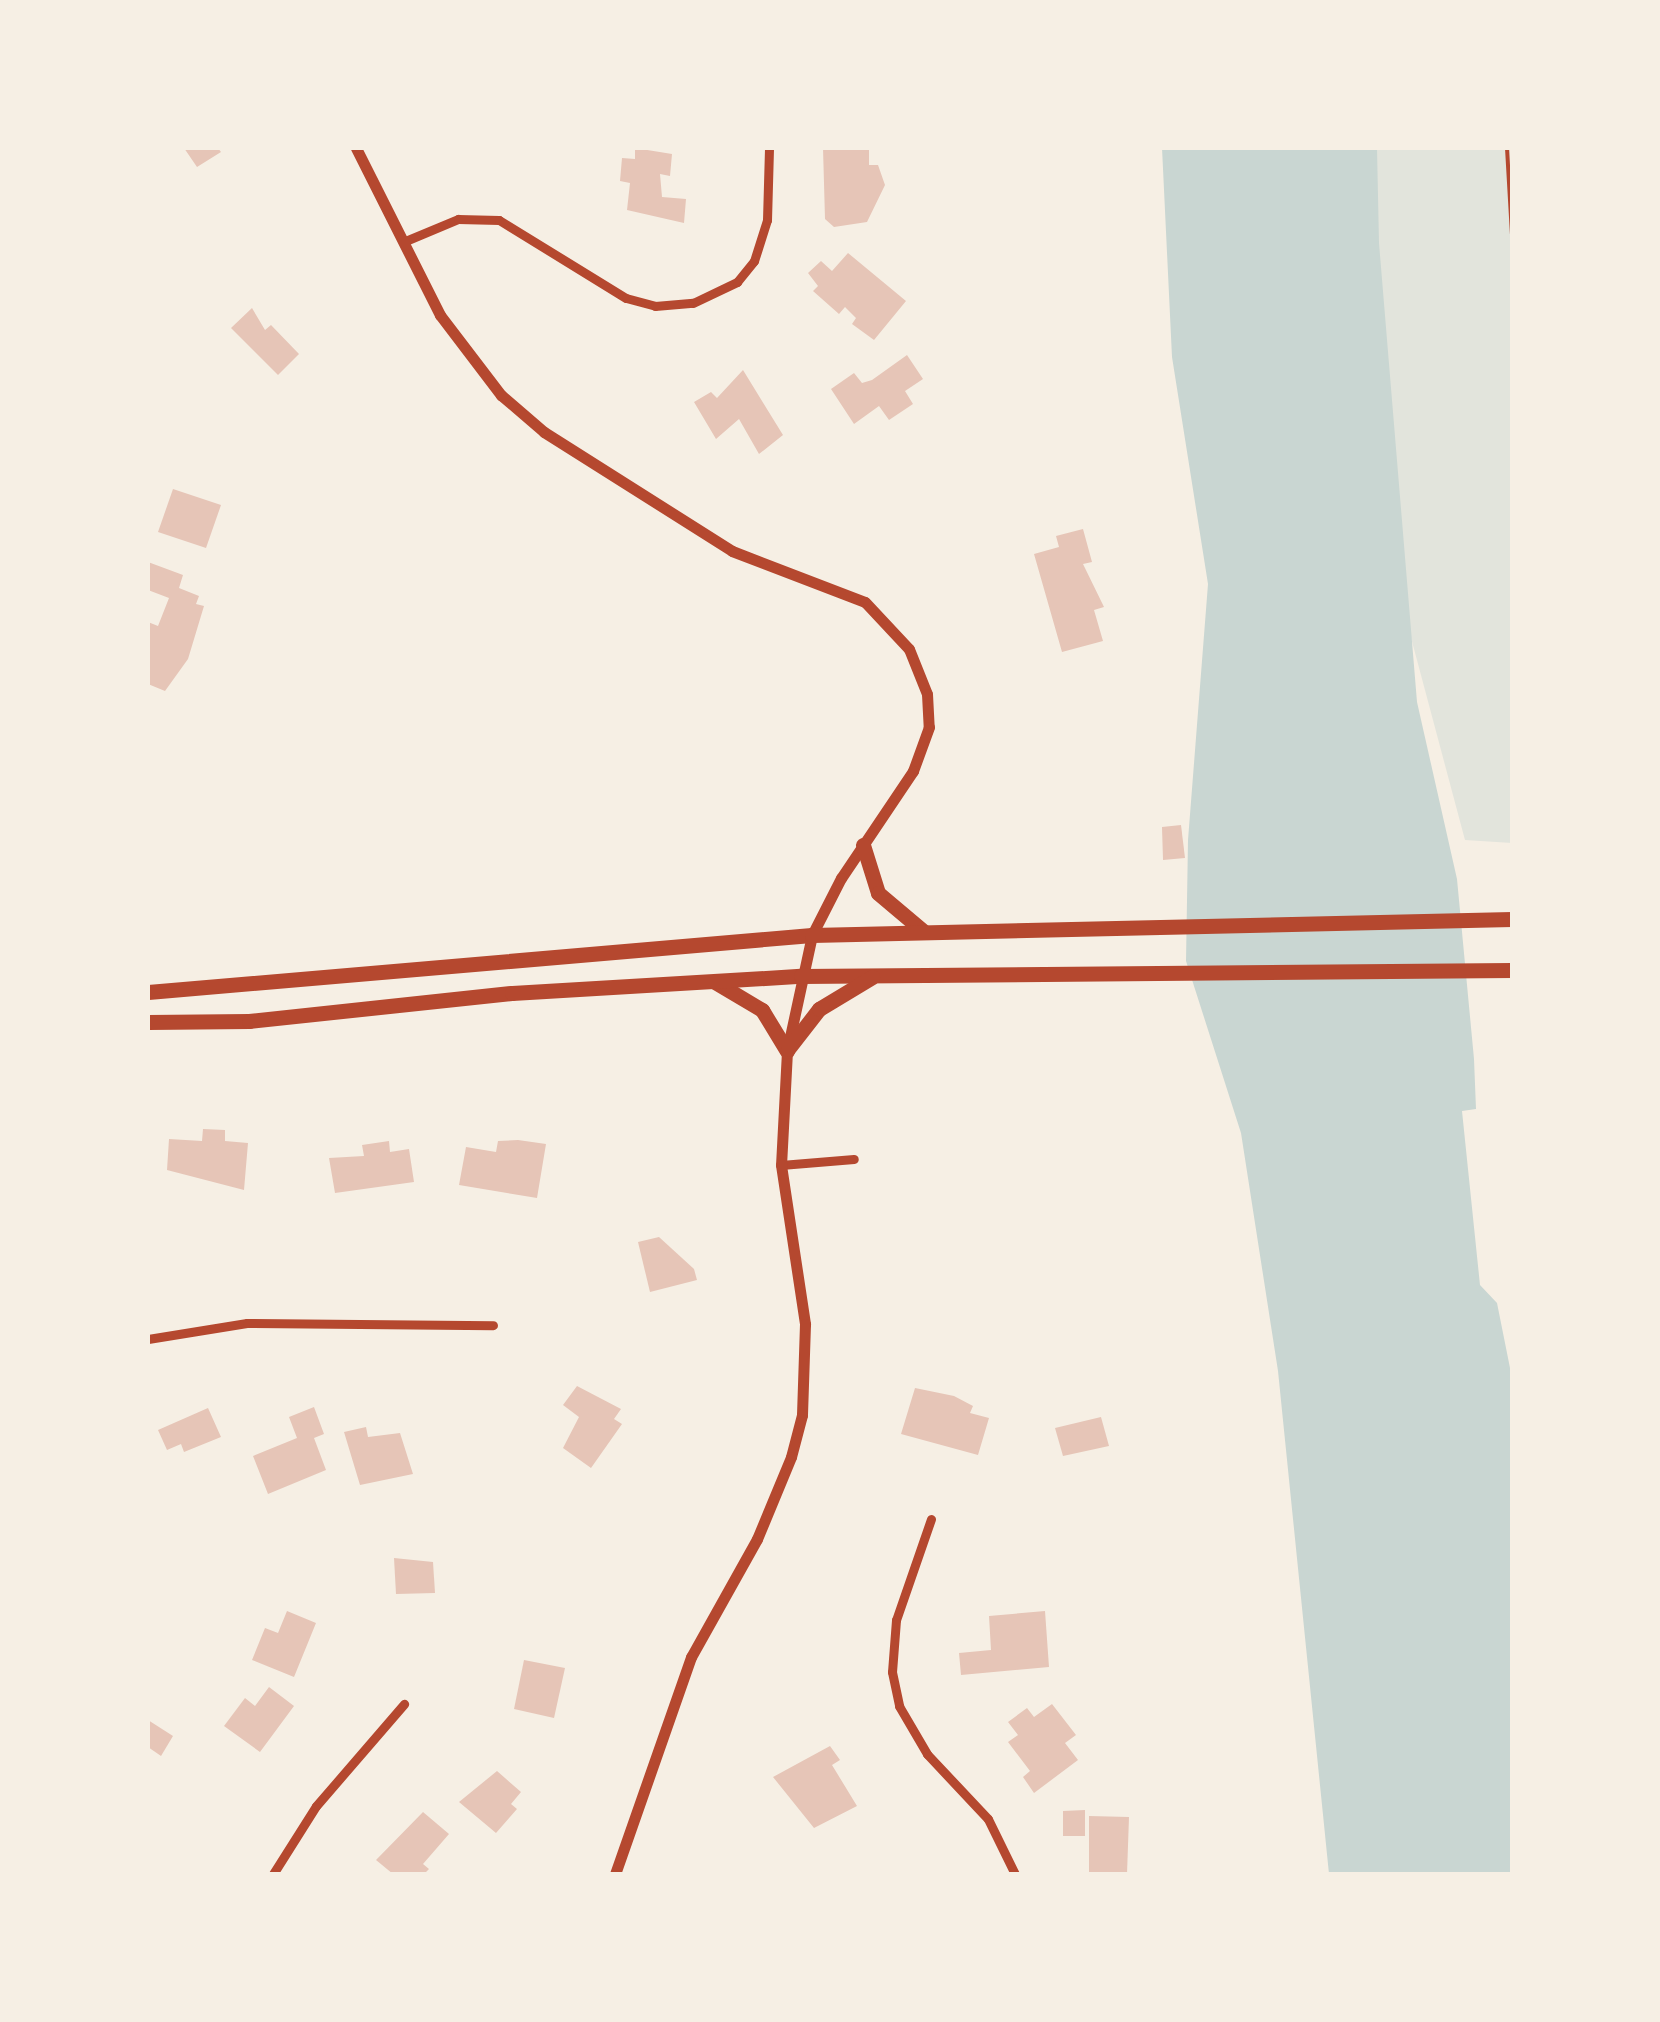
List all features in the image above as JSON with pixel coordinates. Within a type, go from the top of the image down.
[{"type":"main road","points":[[864,845],[878,893],[927,933]]},
{"type":"main road","points":[[148,992],[812,935],[1512,919]]},
{"type":"main road","points":[[148,1022],[248,1021],[512,993],[801,976],[1512,970]]},
{"type":"main road","points":[[711,980],[762,1010],[788,1050],[824,1006],[876,976]]},
{"type":"street","points":[[356,148],[464,352],[544,432],[740,556],[851,592],[877,611],[909,648],[927,694],[926,743],[812,935],[788,1050],[782,1165],[804,1324],[802,1415],[757,1539],[690,1657],[615,1874]]},
{"type":"street","points":[[403,242],[458,220],[500,220],[626,298],[656,306],[693,302],[736,282],[754,260],[766,220],[769,148]]},
{"type":"street","points":[[782,1165],[854,1159]]},
{"type":"street","points":[[148,1339],[247,1323],[493,1326]]},
{"type":"street","points":[[931,1519],[896,1620],[892,1672],[899,1706],[927,1754],[988,1819],[1015,1874]]},
{"type":"street","points":[[273,1874],[316,1806],[404,1704]]},
{"type":"path","points":[[1507,148],[1512,235]]},
{"type":"shaded area","points":[[1162,148],[1377,148],[1379,243],[1417,702],[1457,879],[1474,1059],[1476,1109],[1462,1111],[1480,1285],[1497,1303],[1512,1378],[1512,1874],[1329,1874],[1278,1371],[1241,1133],[1186,961],[1188,840],[1208,584],[1172,357]]},
{"type":"shaded area","points":[[1355,148],[1512,148],[1512,843],[1465,840],[1382,529]]},
{"type":"building","points":[[184,148],[218,148],[221,152],[197,167]]},
{"type":"building","points":[[635,148],[672,154],[670,176],[660,174],[662,197],[686,199],[684,223],[627,210],[630,183],[620,181],[622,158],[635,159]]},
{"type":"building","points":[[823,148],[869,148],[869,165],[878,165],[885,185],[867,222],[834,227],[825,219]]},
{"type":"building","points":[[848,253],[906,301],[874,340],[852,324],[856,318],[845,307],[839,314],[813,291],[818,286],[808,273],[821,261],[832,271]]},
{"type":"building","points":[[252,308],[265,330],[271,325],[299,354],[278,375],[231,328]]},
{"type":"building","points":[[907,355],[923,379],[905,391],[913,404],[889,420],[879,406],[854,424],[831,389],[854,373],[862,383],[872,380]]},
{"type":"building","points":[[743,370],[783,435],[759,454],[739,419],[716,439],[694,402],[711,392],[717,398]]},
{"type":"building","points":[[173,489],[221,505],[206,548],[158,532]]},
{"type":"building","points":[[1083,529],[1092,562],[1083,564],[1104,607],[1094,610],[1103,641],[1062,652],[1034,554],[1059,547],[1056,536]]},
{"type":"building","points":[[148,562],[183,575],[179,588],[199,596],[196,604],[204,606],[188,659],[165,691],[148,684],[148,622],[158,626],[169,598],[148,590]]},
{"type":"building","points":[[1181,825],[1185,858],[1163,860],[1162,827]]},
{"type":"building","points":[[203,1129],[225,1130],[225,1141],[248,1143],[244,1190],[167,1170],[169,1139],[202,1141]]},
{"type":"building","points":[[389,1141],[390,1152],[409,1149],[414,1182],[335,1193],[329,1158],[364,1156],[362,1145]]},
{"type":"building","points":[[498,1141],[546,1144],[537,1198],[459,1185],[466,1147],[496,1152]]},
{"type":"building","points":[[659,1237],[694,1269],[697,1280],[650,1292],[638,1242]]},
{"type":"building","points":[[577,1386],[621,1409],[614,1419],[622,1424],[591,1468],[563,1448],[579,1417],[563,1405]]},
{"type":"building","points":[[915,1388],[954,1396],[973,1406],[970,1413],[989,1418],[978,1455],[901,1434]]},
{"type":"building","points":[[314,1407],[324,1434],[314,1438],[326,1470],[268,1494],[253,1456],[297,1438],[289,1417]]},
{"type":"building","points":[[208,1408],[221,1437],[184,1452],[181,1444],[167,1450],[158,1430]]},
{"type":"building","points":[[1101,1417],[1109,1446],[1063,1456],[1055,1428]]},
{"type":"building","points":[[366,1427],[368,1437],[400,1433],[413,1474],[360,1485],[344,1432]]},
{"type":"building","points":[[394,1558],[433,1562],[435,1593],[396,1594]]},
{"type":"building","points":[[287,1611],[316,1623],[294,1677],[252,1660],[265,1628],[278,1633]]},
{"type":"building","points":[[1045,1611],[1049,1667],[961,1675],[959,1653],[991,1650],[989,1616]]},
{"type":"building","points":[[524,1660],[565,1668],[554,1718],[514,1709]]},
{"type":"building","points":[[269,1687],[294,1706],[260,1752],[224,1726],[245,1698],[255,1706]]},
{"type":"building","points":[[1052,1704],[1076,1735],[1065,1743],[1078,1760],[1034,1793],[1023,1777],[1030,1771],[1008,1742],[1018,1735],[1008,1722],[1027,1708],[1034,1717]]},
{"type":"building","points":[[148,1720],[173,1736],[161,1756],[148,1747]]},
{"type":"building","points":[[830,1746],[840,1760],[832,1765],[857,1806],[814,1828],[773,1777]]},
{"type":"building","points":[[497,1771],[521,1792],[511,1804],[517,1809],[496,1833],[459,1802]]},
{"type":"building","points":[[1085,1810],[1085,1836],[1063,1836],[1063,1811]]},
{"type":"building","points":[[423,1812],[449,1834],[423,1864],[429,1869],[424,1874],[393,1874],[376,1860]]},
{"type":"building","points":[[1089,1816],[1129,1817],[1127,1874],[1089,1874]]}]
